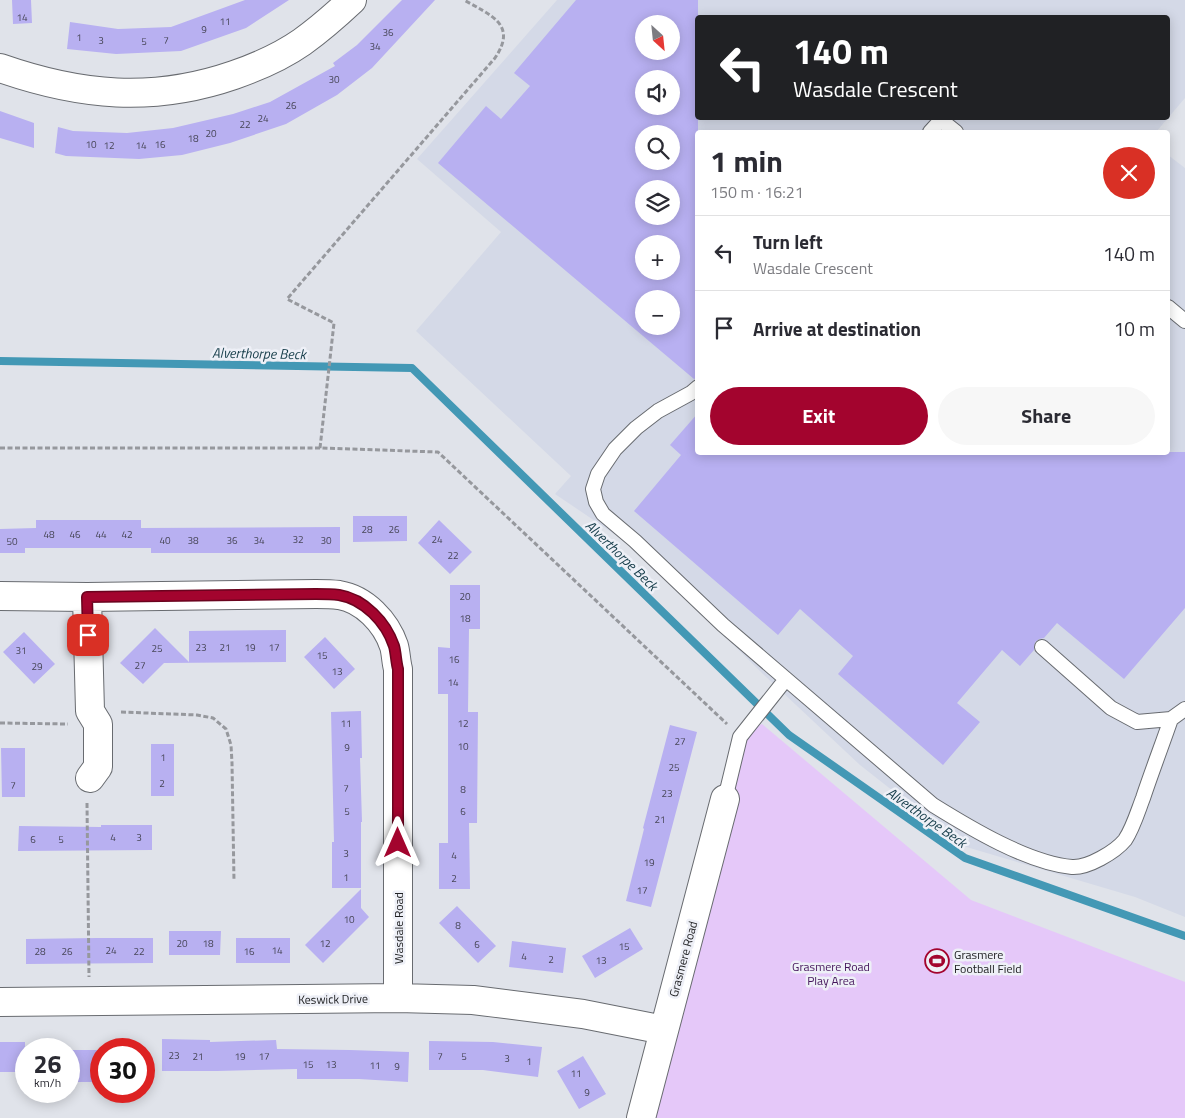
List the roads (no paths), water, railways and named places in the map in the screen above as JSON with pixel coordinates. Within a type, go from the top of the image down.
[{"type":"street","points":[[0,68],[31,79],[76,89],[120,93],[170,92],[212,83],[257,67],[301,43],[352,0]]},
{"type":"street","name":"Wasdale Road","points":[[0,596],[87,597],[316,594],[340,596],[359,602],[373,613],[387,629],[394,647],[398,669],[398,998]]},
{"type":"street","points":[[87,597],[98,767],[90,778]]},
{"type":"street","name":"Grasmere Road","points":[[641,1118],[725,799]]},
{"type":"street","name":"Keswick Drive","points":[[0,1002],[398,998],[473,1000],[583,1014],[664,1030]]},
{"type":"lane","points":[[932,130],[941,120],[954,130]]},
{"type":"lane","points":[[1170,309],[1185,321]]},
{"type":"lane","points":[[695,389],[658,411],[636,428],[615,449],[598,474],[593,489],[596,502],[603,514],[635,541],[723,625],[933,805],[1010,848],[1048,862],[1074,867],[1093,862],[1110,853],[1125,840],[1136,818],[1171,718]]},
{"type":"lane","points":[[1042,647],[1111,708],[1137,722],[1171,718],[1185,709]]},
{"type":"lane","points":[[725,799],[740,737],[786,679]]},
{"type":"waterway","name":"Alverthorpe Beck","points":[[0,361],[412,368],[789,735],[965,858],[1185,936]]},
{"type":"place","name":"Grasmere Football Field","points":[[937,961]]},
{"type":"park label","name":"Grasmere Road Play Area","points":[[831,973]]}]
